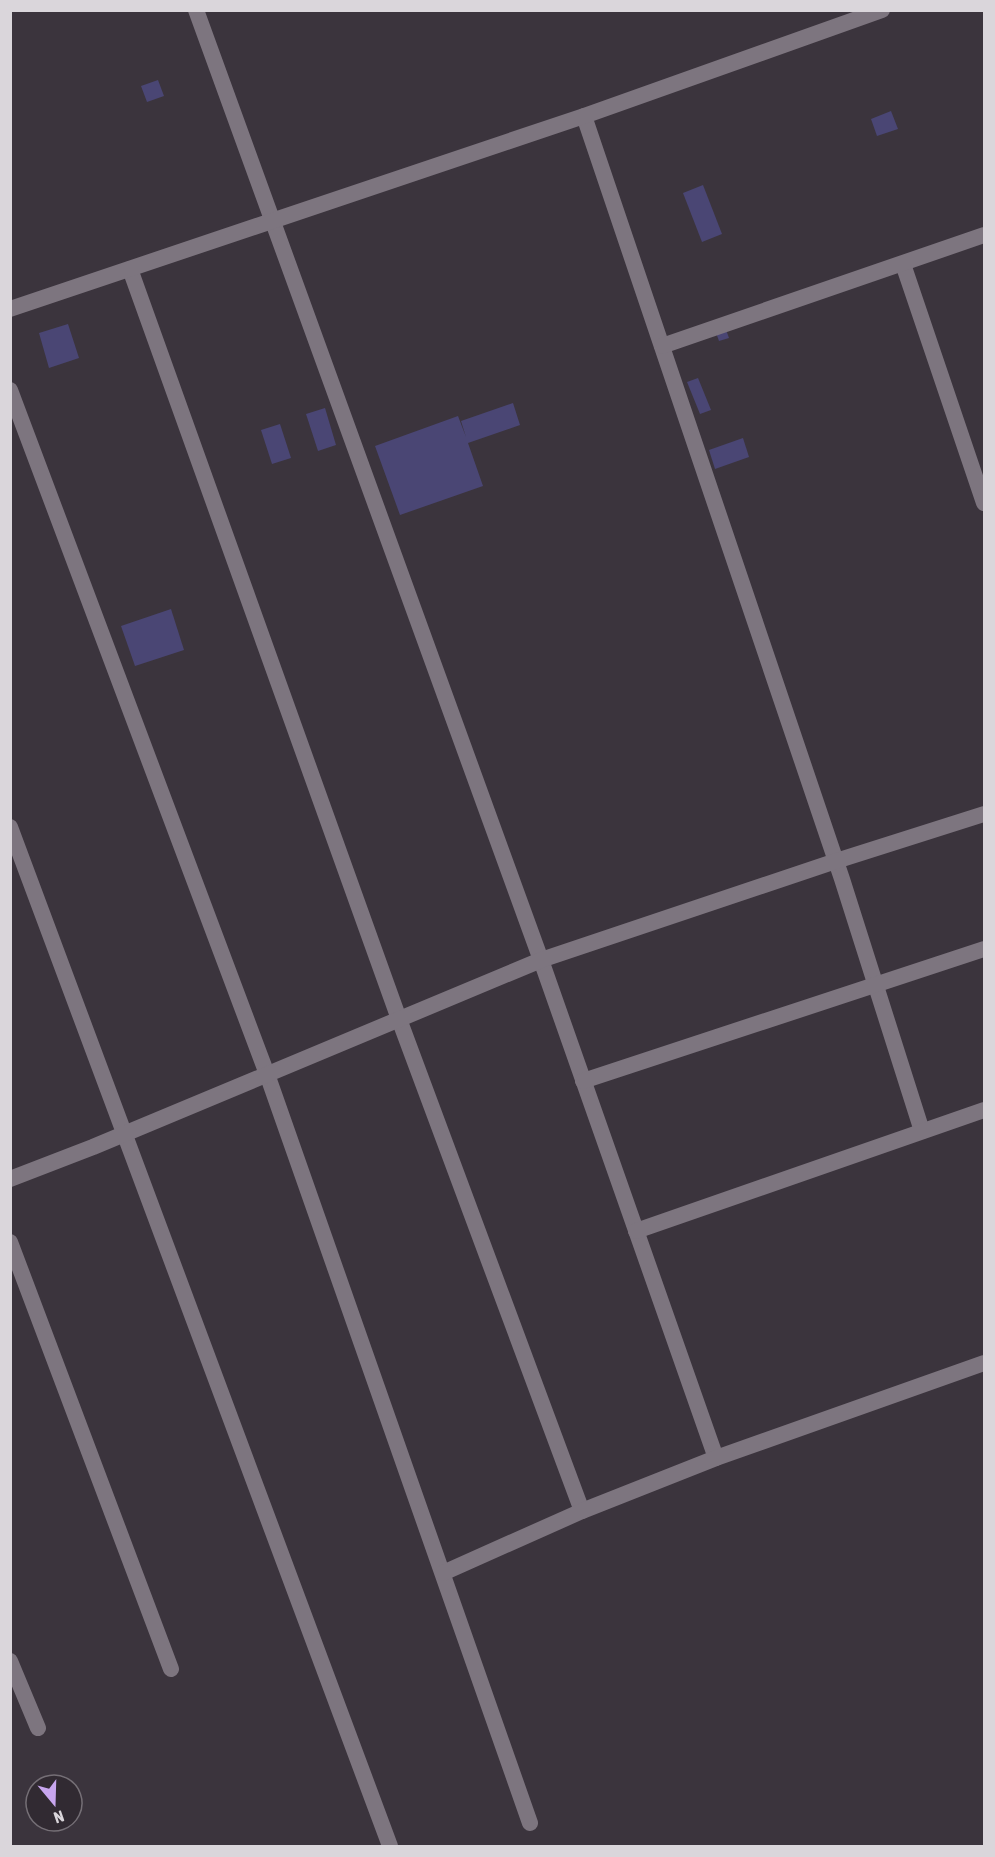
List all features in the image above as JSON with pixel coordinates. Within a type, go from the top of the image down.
[{"type":"street","points":[[196,10],[541,960],[716,1458]]},
{"type":"street","points":[[10,309],[585,116],[882,10]]},
{"type":"street","points":[[585,116],[836,861],[922,1131]]},
{"type":"street","points":[[662,346],[984,235]]},
{"type":"street","points":[[903,264],[984,503]]},
{"type":"street","points":[[130,269],[399,1019],[582,1511]]},
{"type":"street","points":[[10,390],[267,1074],[530,1823]]},
{"type":"street","points":[[10,1179],[124,1134],[541,960],[984,814]]},
{"type":"street","points":[[10,827],[390,1846]]},
{"type":"street","points":[[583,1081],[984,949]]},
{"type":"street","points":[[636,1231],[984,1110]]},
{"type":"street","points":[[10,1242],[171,1669]]},
{"type":"street","points":[[442,1573],[582,1511],[716,1458],[984,1363]]},
{"type":"street","points":[[10,1661],[38,1728]]},
{"type":"building","points":[[158,80],[164,96],[147,102],[141,86]]},
{"type":"building","points":[[891,111],[898,129],[877,136],[871,119]]},
{"type":"building","points":[[703,185],[722,234],[702,242],[683,193]]},
{"type":"building","points":[[68,324],[79,358],[49,368],[39,333]]},
{"type":"building","points":[[724,324],[729,338],[719,341],[714,327]]},
{"type":"building","points":[[698,378],[711,410],[700,414],[687,382]]},
{"type":"building","points":[[513,403],[520,425],[468,443],[483,486],[400,515],[375,446],[458,416],[466,437],[461,421]]},
{"type":"building","points":[[325,408],[336,445],[318,451],[306,414]]},
{"type":"building","points":[[280,424],[291,458],[272,464],[261,430]]},
{"type":"building","points":[[743,438],[749,457],[715,469],[709,450]]},
{"type":"building","points":[[171,609],[184,650],[135,666],[121,626]]}]
